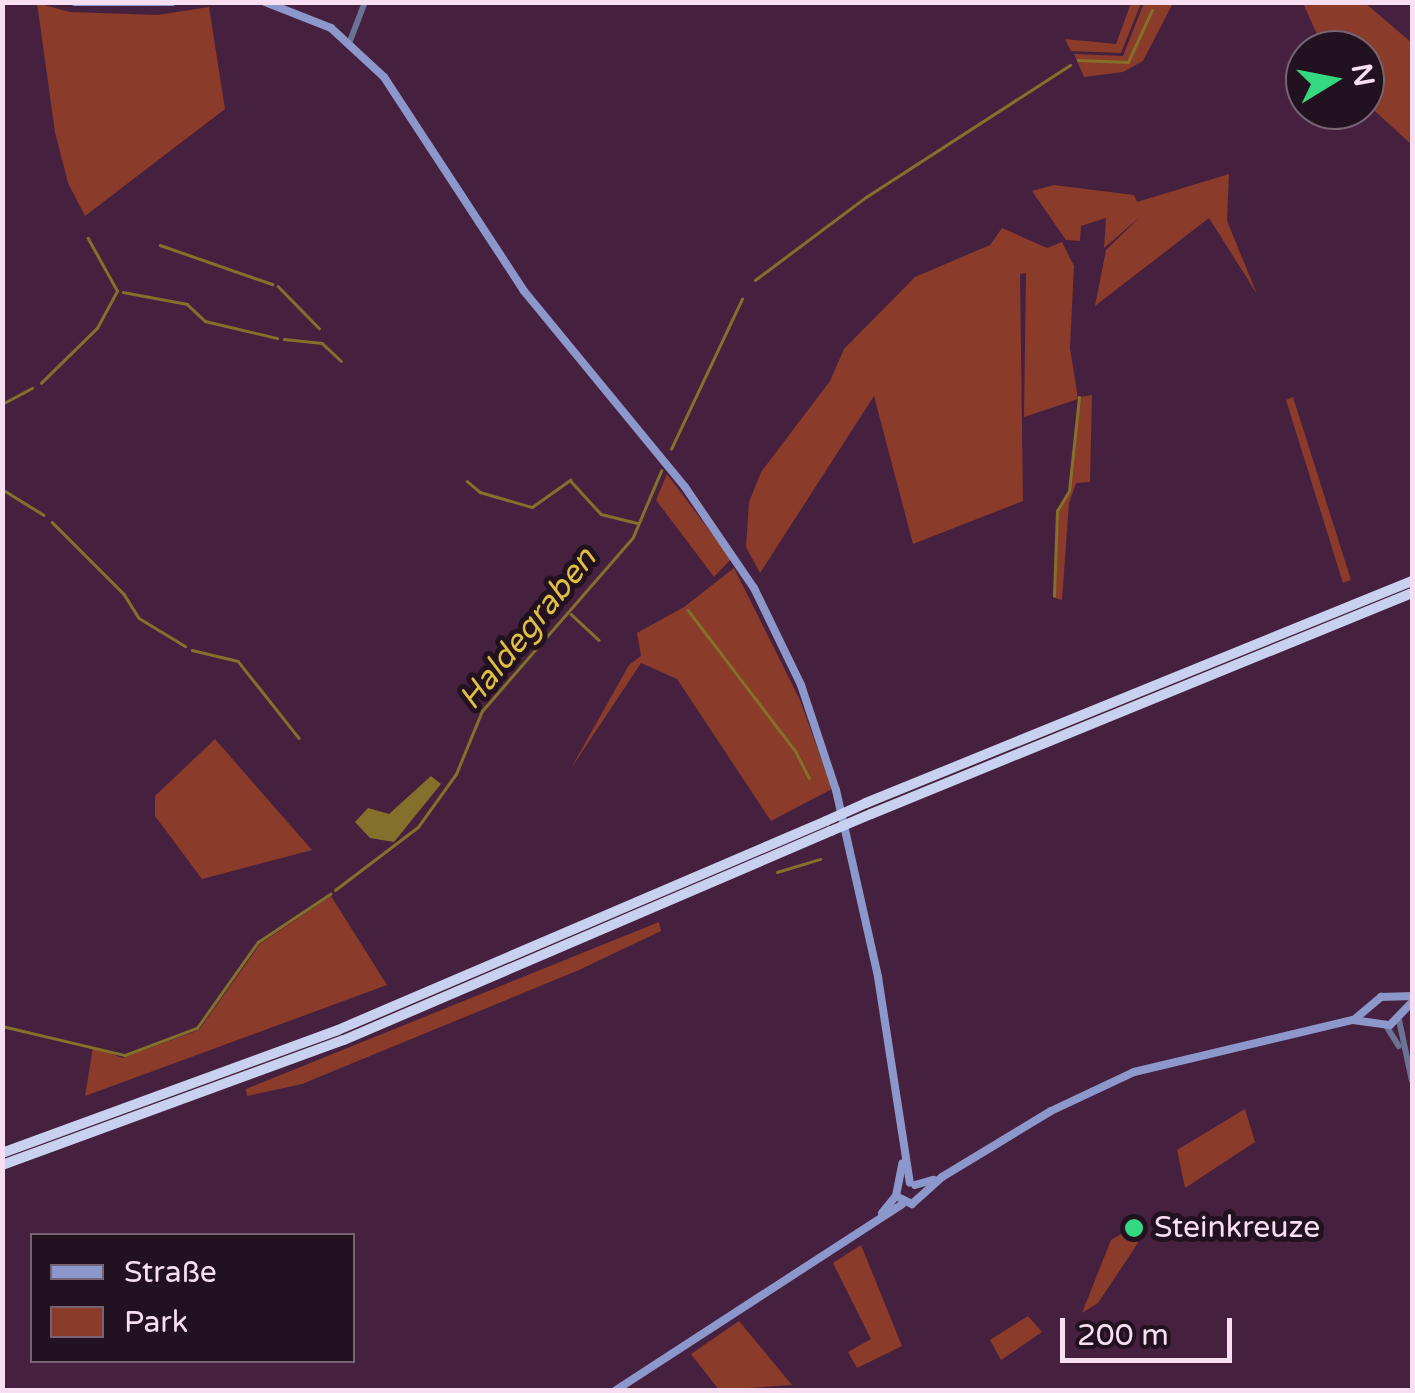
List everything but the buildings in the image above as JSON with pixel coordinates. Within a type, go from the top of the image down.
[{"type":"highway","points":[[2,1153],[338,1030],[1412,580]]},
{"type":"highway","points":[[869,809],[1412,593]]},
{"type":"highway","points":[[2,1166],[344,1040],[828,826]]},
{"type":"main road","points":[[75,2],[172,2]]},
{"type":"main road","points":[[265,2],[315,18],[350,41],[396,94],[524,291],[685,486],[754,588],[801,685],[836,790],[878,977],[904,1149],[915,1187],[912,1204],[899,1200]]},
{"type":"main road","points":[[900,1185],[915,1187],[942,1177],[1051,1112],[1146,1068],[1352,1020],[1381,1023],[1401,1016],[1412,999],[1396,998],[1375,1004],[1352,1020]]},
{"type":"main road","points":[[1396,998],[1401,1016]]},
{"type":"main road","points":[[1375,1004],[1381,1023]]},
{"type":"main road","points":[[616,1390],[899,1200],[904,1149]]},
{"type":"street","points":[[350,41],[365,2]]},
{"type":"street","points":[[1401,1016],[1402,1052]]},
{"type":"street","points":[[1381,1023],[1402,1052],[1412,1081]]},
{"type":"green space","points":[[37,3],[70,12],[158,15],[209,7],[225,109],[85,216],[68,183],[55,132]]},
{"type":"green space","points":[[1131,3],[1141,3],[1121,53],[1071,51],[1065,39],[1116,44]]},
{"type":"green space","points":[[1144,3],[1173,3],[1143,61],[1123,72],[1084,77],[1074,54],[1123,56]]},
{"type":"green space","points":[[1303,3],[1365,3],[1412,43],[1412,145],[1385,120],[1385,30],[1315,30]]},
{"type":"green space","points":[[1229,174],[1227,221],[1257,294],[1209,218],[1095,306],[1106,250],[1140,217],[1104,248],[1106,218],[1081,226],[1080,241],[1066,240],[1032,191],[1054,185],[1134,195],[1137,202]]},
{"type":"green space","points":[[1002,228],[1047,248],[1062,242],[1074,266],[1070,348],[1078,399],[1024,417],[1026,273],[1020,274],[1023,501],[913,544],[874,396],[760,573],[746,547],[749,502],[761,472],[830,381],[844,349],[915,277],[990,245]]},
{"type":"green space","points":[[1092,395],[1090,482],[1076,483],[1069,503],[1062,600],[1055,598],[1058,511],[1070,491],[1080,397]]},
{"type":"green space","points":[[1293,397],[1351,580],[1343,583],[1286,400]]},
{"type":"green space","points":[[667,474],[731,559],[714,577],[656,500]]},
{"type":"green space","points":[[734,568],[800,700],[832,789],[771,821],[677,679],[641,663],[570,770],[629,665],[641,656],[637,633],[684,607]]},
{"type":"green space","points":[[215,739],[312,850],[202,879],[155,816],[155,796]]},
{"type":"green space","points":[[331,896],[387,985],[85,1096],[93,1047],[123,1058],[199,1030],[260,944]]},
{"type":"green space","points":[[659,922],[661,931],[579,970],[302,1084],[247,1096],[246,1089]]},
{"type":"green space","points":[[1245,1109],[1255,1142],[1185,1188],[1177,1150]]},
{"type":"green space","points":[[1135,1226],[1138,1243],[1098,1303],[1082,1313],[1111,1240]]},
{"type":"green space","points":[[861,1245],[902,1346],[857,1368],[848,1352],[871,1339],[833,1263]]},
{"type":"green space","points":[[1028,1316],[1042,1332],[1001,1360],[990,1340]]},
{"type":"green space","points":[[739,1321],[792,1385],[719,1390],[691,1354]]},
{"type":"shaded area","points":[[431,776],[441,784],[394,842],[370,838],[355,822],[368,808],[389,814]]},
{"type":"waterway","name":"Haldegraben","points":[[1078,60],[1128,62],[1152,10]]},
{"type":"waterway","name":"Haldegraben","points":[[755,280],[866,197],[1070,65]]},
{"type":"waterway","points":[[41,383],[97,328],[117,291],[88,239]]},
{"type":"waterway","points":[[160,245],[272,284]]},
{"type":"waterway","points":[[278,286],[319,328]]},
{"type":"waterway","points":[[123,292],[187,304],[205,321],[277,338]]},
{"type":"waterway","name":"Haldegraben","points":[[671,449],[742,299]]},
{"type":"waterway","points":[[284,339],[322,343],[341,361]]},
{"type":"waterway","points":[[2,404],[32,388]]},
{"type":"waterway","points":[[1054,596],[1057,511],[1069,491],[1079,398]]},
{"type":"waterway","name":"Haldegraben","points":[[335,890],[418,827],[456,774],[482,711],[633,537],[661,471]]},
{"type":"waterway","points":[[467,481],[480,492],[532,507],[570,480],[601,514],[637,523]]},
{"type":"waterway","points":[[2,489],[44,515]]},
{"type":"waterway","points":[[52,522],[124,594],[139,618],[185,646]]},
{"type":"waterway","points":[[688,610],[796,752],[809,778]]},
{"type":"waterway","points":[[571,614],[599,640]]},
{"type":"waterway","points":[[192,650],[238,661],[299,738]]},
{"type":"waterway","points":[[777,872],[820,859]]},
{"type":"waterway","name":"Haldegraben","points":[[2,1026],[125,1055],[197,1028],[258,942],[330,894]]},
{"type":"place","name":"Steinkreuze","points":[[1134,1228]]}]
